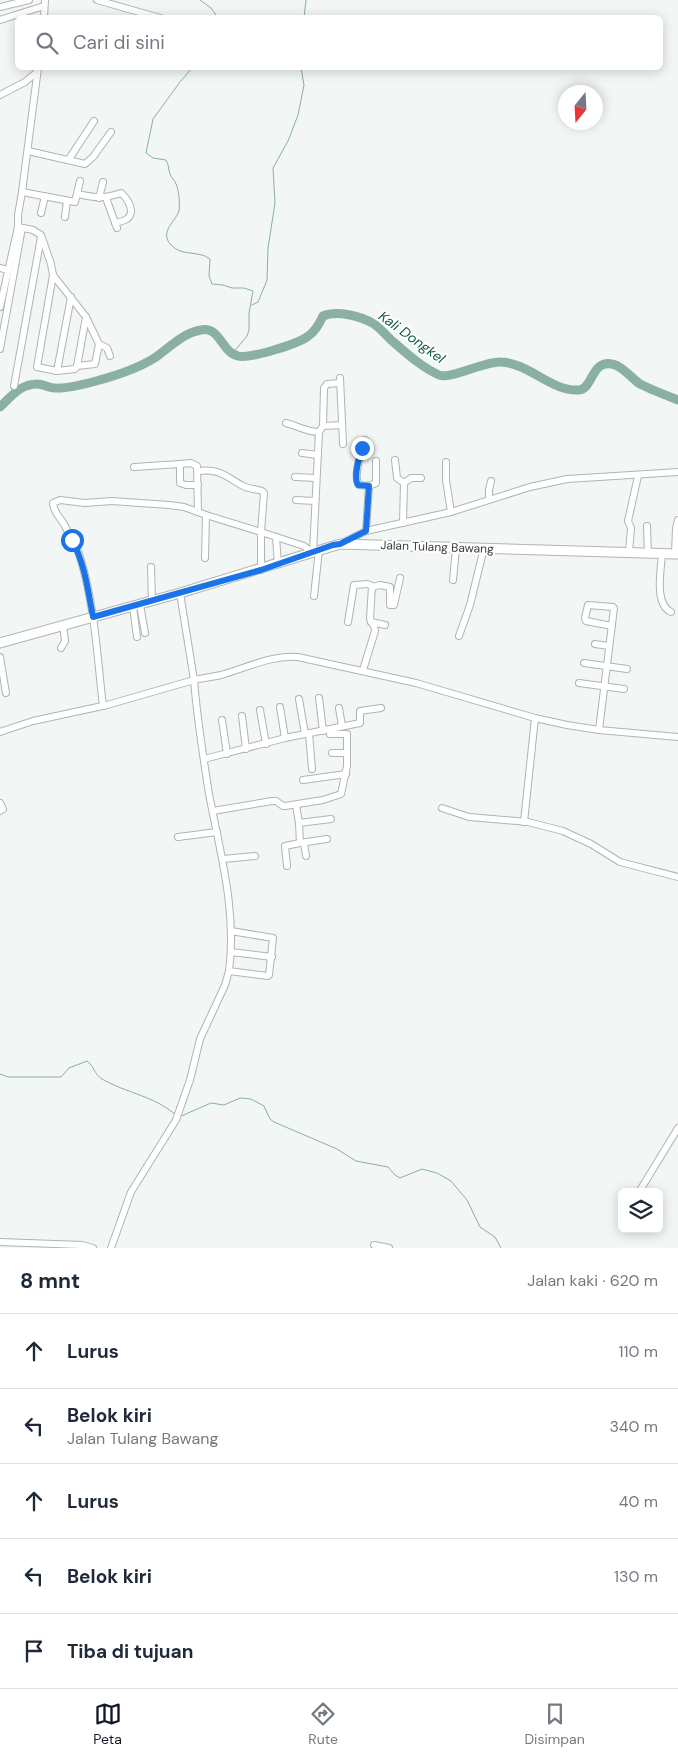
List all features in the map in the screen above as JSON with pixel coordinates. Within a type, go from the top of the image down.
[{"type":"street","points":[[0,7],[30,0]]},
{"type":"street","points":[[97,0],[150,15]]},
{"type":"street","points":[[0,20],[44,3]]},
{"type":"street","points":[[0,95],[24,82],[37,70]]},
{"type":"street","points":[[0,349],[20,227],[18,215],[37,70]]},
{"type":"street","points":[[69,159],[94,120]]},
{"type":"street","points":[[28,150],[85,164],[88,163],[111,132]]},
{"type":"street","points":[[22,192],[75,202],[80,181]]},
{"type":"street","points":[[78,194],[103,198],[122,193],[131,207],[128,218],[116,226],[103,198],[103,182]]},
{"type":"street","points":[[41,213],[45,196]]},
{"type":"street","points":[[65,217],[68,201]]},
{"type":"street","points":[[20,227],[33,230],[41,236],[53,275],[37,367],[68,371],[75,369],[77,366],[95,364],[99,344],[86,316],[53,275]]},
{"type":"street","points":[[0,307],[20,227]]},
{"type":"street","points":[[14,386],[41,236]]},
{"type":"street","points":[[0,268],[8,270]]},
{"type":"street","points":[[57,371],[71,298]]},
{"type":"street","points":[[77,366],[86,316]]},
{"type":"street","points":[[99,344],[108,348],[110,356]]},
{"type":"street","points":[[314,596],[316,478],[324,388],[327,384],[340,380],[343,444]]},
{"type":"street","points":[[286,423],[309,432],[342,425]]},
{"type":"street","points":[[365,440],[358,461],[356,481],[358,485],[369,486],[376,483],[376,461]]},
{"type":"street","points":[[302,453],[318,455]]},
{"type":"street","points":[[395,460],[396,478],[404,483]]},
{"type":"street","points":[[446,462],[446,480],[451,512]]},
{"type":"street","points":[[180,464],[180,482],[186,485],[198,485]]},
{"type":"street","points":[[134,467],[196,464],[198,470],[198,512]]},
{"type":"street","points":[[198,470],[214,470],[245,487],[264,493],[261,570]]},
{"type":"street","points":[[340,544],[366,531],[451,512],[530,487],[567,479],[678,472]]},
{"type":"street","points":[[629,552],[631,528],[628,521],[638,476]]},
{"type":"street","points":[[296,477],[316,478]]},
{"type":"street","points":[[404,483],[411,478],[422,478]]},
{"type":"street","points":[[490,499],[489,488],[491,481]]},
{"type":"street","points":[[403,523],[404,483]]},
{"type":"street","points":[[366,531],[369,486]]},
{"type":"street","points":[[103,706],[93,617],[86,579],[79,554],[64,524],[54,510],[54,503],[60,500],[91,504],[112,501],[184,507],[261,532],[314,552]]},
{"type":"street","points":[[296,500],[315,501]]},
{"type":"street","points":[[205,558],[206,515]]},
{"type":"street","points":[[676,554],[676,528],[678,520]]},
{"type":"street","points":[[647,526],[648,554]]},
{"type":"street","points":[[276,538],[278,564]]},
{"type":"street","name":"Jalan Tulang Bawang","points":[[0,643],[261,570],[340,544],[456,549],[484,548],[676,554]]},
{"type":"street","points":[[459,636],[470,605],[484,548]]},
{"type":"street","points":[[453,580],[456,549]]},
{"type":"street","points":[[662,554],[660,596],[662,604],[671,612]]},
{"type":"street","points":[[151,567],[152,601]]},
{"type":"street","points":[[348,622],[354,585],[368,584],[372,587],[380,585],[393,588],[400,578]]},
{"type":"street","points":[[363,670],[375,631],[370,619],[372,587]]},
{"type":"street","points":[[111,1248],[130,1192],[179,1113],[190,1080],[200,1039],[225,985],[229,971],[231,931],[223,859],[204,759],[180,593]]},
{"type":"street","points":[[599,730],[609,646],[616,608],[589,604],[586,607],[586,621],[612,626]]},
{"type":"street","points":[[136,606],[145,633]]},
{"type":"street","points":[[136,606],[137,636]]},
{"type":"street","points":[[371,622],[385,625]]},
{"type":"street","points":[[61,648],[65,641],[63,625]]},
{"type":"street","points":[[594,644],[609,646]]},
{"type":"street","points":[[0,732],[33,721],[103,706],[194,680],[221,675],[256,663],[288,656],[363,670],[434,688],[535,718],[599,730],[678,737]]},
{"type":"street","points":[[0,658],[6,693]]},
{"type":"street","points":[[584,663],[627,668]]},
{"type":"street","points":[[579,683],[624,689]]},
{"type":"street","points":[[299,698],[312,769]]},
{"type":"street","points":[[318,698],[327,732]]},
{"type":"street","points":[[280,707],[286,738]]},
{"type":"street","points":[[339,708],[342,726]]},
{"type":"street","points":[[327,732],[342,726],[360,723],[360,711],[381,708]]},
{"type":"street","points":[[260,710],[266,744]]},
{"type":"street","points":[[242,716],[246,748]]},
{"type":"street","points":[[524,822],[535,718]]},
{"type":"street","points":[[222,720],[227,754]]},
{"type":"street","points":[[204,759],[307,734],[327,732],[347,734],[346,774],[341,794],[324,800],[296,805],[283,806],[276,801],[272,801],[213,811]]},
{"type":"street","points":[[332,753],[348,753]]},
{"type":"street","points":[[304,780],[346,774]]},
{"type":"street","points":[[0,803],[3,809],[0,811]]},
{"type":"street","points":[[296,805],[306,856]]},
{"type":"street","points":[[442,808],[469,817],[524,822],[563,831],[591,844],[620,862],[678,877]]},
{"type":"street","points":[[299,824],[330,819]]},
{"type":"street","points":[[178,837],[217,832]]},
{"type":"street","points":[[287,866],[285,846],[326,839]]},
{"type":"street","points":[[223,859],[255,856]]},
{"type":"street","points":[[229,971],[266,977],[270,975],[273,938],[231,931]]},
{"type":"street","points":[[231,952],[272,957]]},
{"type":"street","points":[[641,1188],[678,1128]]},
{"type":"street","points":[[0,1242],[82,1245],[93,1248]]},
{"type":"street","points":[[374,1245],[392,1246]]},
{"type":"waterway","points":[[200,0],[211,8],[216,15]]},
{"type":"waterway","points":[[304,15],[306,0]]},
{"type":"waterway","points":[[190,70],[153,119],[146,153],[153,158],[166,160],[177,187],[179,211],[167,231],[168,240],[171,245],[180,251],[206,256],[210,259],[209,276],[212,284],[253,291],[249,313],[249,330],[247,336],[232,354]]},
{"type":"waterway","points":[[252,305],[258,302],[267,280],[268,248],[275,203],[273,168],[288,141],[298,115],[304,85],[301,70]]},
{"type":"waterway","name":"Kali Dongkel","points":[[0,407],[16,392],[26,386],[39,384],[55,388],[70,387],[127,371],[156,357],[188,334],[201,330],[213,332],[233,354],[244,356],[273,350],[302,340],[315,330],[323,316],[329,314],[356,316],[374,324],[413,359],[439,375],[451,375],[486,364],[501,362],[521,367],[559,387],[579,390],[587,385],[600,366],[612,364],[616,365],[640,384],[678,400]]},
{"type":"waterway","points":[[0,1074],[8,1077],[61,1077],[69,1068],[87,1061],[102,1079],[159,1103],[176,1115]]},
{"type":"waterway","points":[[179,1117],[211,1103],[224,1105],[240,1098],[251,1099],[264,1106],[270,1119],[274,1122],[337,1149],[356,1161],[388,1167],[400,1178],[422,1169],[437,1173],[451,1181],[467,1200],[480,1227],[495,1237],[501,1248]]},
{"type":"route","points":[[72,540],[79,554],[86,579],[93,617],[261,570],[340,544],[366,531],[369,486],[358,485],[356,481],[358,461],[362,448]]}]
